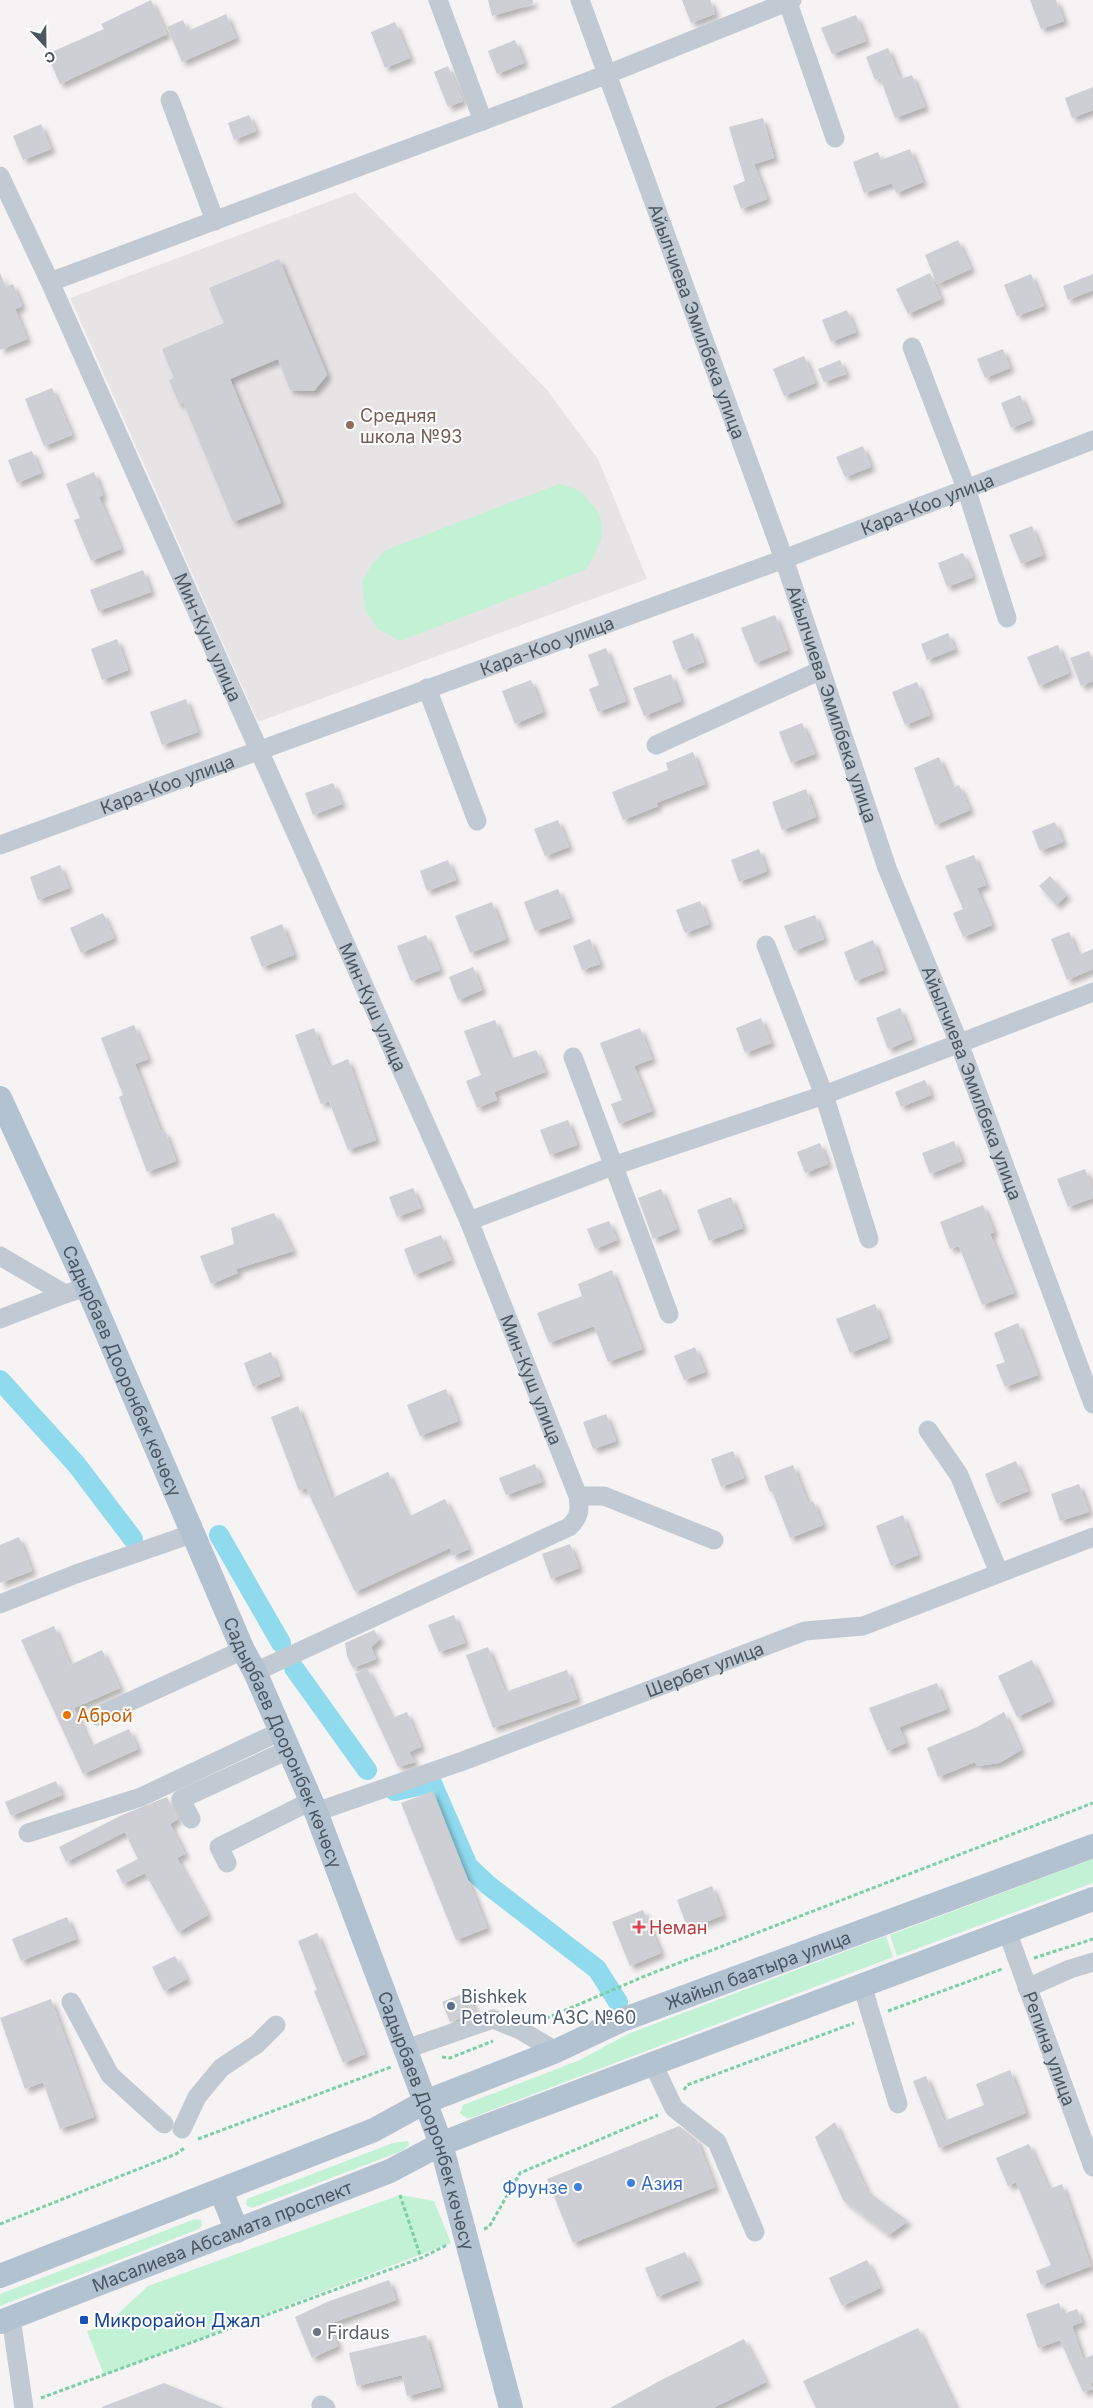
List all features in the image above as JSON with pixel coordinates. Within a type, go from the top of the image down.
[{"type":"main road","name":"Садырбаев Дооронбек көчөсү","points":[[0,1098],[76,1291],[194,1533],[243,1650],[286,1740],[314,1807],[400,2057],[425,2102],[441,2144],[511,2408]]},
{"type":"main road","name":"Жайыл баатыра улица","points":[[425,2102],[556,2051],[622,2020],[1093,1846]]},
{"type":"main road","points":[[441,2144],[1093,1899]]},
{"type":"main road","points":[[0,2276],[221,2192],[374,2130],[425,2102]]},
{"type":"main road","name":"Масалиева Абсамата проспект","points":[[5,2320],[390,2171],[441,2144]]},
{"type":"main road","points":[[221,2192],[237,2231]]},
{"type":"street","points":[[438,0],[482,121]]},
{"type":"street","name":"Айылчиева Эмилбека улица","points":[[580,0],[784,559],[886,868],[958,1043],[1093,1404]]},
{"type":"street","points":[[50,282],[608,74],[789,1],[835,138]]},
{"type":"street","points":[[170,100],[214,220]]},
{"type":"street","name":"Мин-Куш улица","points":[[0,176],[50,282],[469,1221],[578,1496],[580,1509],[577,1520],[570,1528],[255,1672]]},
{"type":"street","points":[[912,347],[966,488],[1008,618]]},
{"type":"street","name":"Кара-Коо улица","points":[[0,845],[426,688],[784,559],[1093,440]]},
{"type":"street","points":[[656,745],[821,670]]},
{"type":"street","points":[[426,688],[477,821]]},
{"type":"street","points":[[766,945],[824,1094],[869,1239]]},
{"type":"street","points":[[469,1221],[613,1166],[824,1094],[1093,992]]},
{"type":"street","points":[[573,1057],[669,1314]]},
{"type":"street","points":[[0,1256],[76,1291]]},
{"type":"street","points":[[0,1320],[76,1291]]},
{"type":"street","points":[[928,1430],[959,1475],[999,1573]]},
{"type":"street","points":[[578,1496],[604,1496],[714,1540]]},
{"type":"street","points":[[0,1604],[76,1574],[194,1533]]},
{"type":"street","name":"Шербет улица","points":[[227,1862],[218,1847],[314,1807],[463,1761],[805,1631],[863,1626],[1093,1537]]},
{"type":"street","points":[[98,1716],[243,1650]]},
{"type":"street","points":[[190,1819],[181,1799],[286,1740]]},
{"type":"street","points":[[28,1833],[141,1797],[286,1740]]},
{"type":"street","name":"Репина улица","points":[[1007,1931],[1093,2166]]},
{"type":"street","points":[[1027,1988],[1070,1969],[1093,1962]]},
{"type":"street","points":[[862,1985],[898,2104]]},
{"type":"street","points":[[71,2002],[110,2074],[173,2126],[221,2068],[257,2044],[276,2026]]},
{"type":"street","points":[[400,2057],[493,2019],[520,2030],[556,2051]]},
{"type":"street","points":[[653,2064],[674,2108],[717,2142],[755,2232]]},
{"type":"street","points":[[5,2320],[9,2365],[24,2406]]},
{"type":"path","points":[[433,2056],[450,2058],[645,1976],[1093,1803]]},
{"type":"path","points":[[24,2406],[421,2258],[489,2227],[520,2173],[674,2108],[687,2085],[1018,1963],[1093,1939]]},
{"type":"path","points":[[0,2224],[176,2154],[199,2138],[355,2081],[400,2057]]},
{"type":"path","points":[[400,2195],[421,2258]]},
{"type":"shaded area","name":"Средняя школа №93","points":[[355,192],[548,391],[598,459],[647,579],[258,722],[70,298]]},
{"type":"green space","points":[[559,484],[581,492],[596,509],[600,518],[602,536],[596,553],[585,570],[400,641],[377,628],[365,610],[362,581],[373,563],[386,550]]},
{"type":"green space","points":[[1093,1859],[1093,1883],[897,1956],[890,1935]]},
{"type":"green space","points":[[886,1936],[893,1957],[468,2119],[460,2113],[463,2105],[580,2060],[628,2034]]},
{"type":"green space","points":[[408,2141],[409,2145],[402,2151],[252,2208],[246,2205],[247,2199],[393,2143]]},
{"type":"green space","points":[[400,2195],[434,2201],[451,2243],[104,2375],[87,2331],[105,2326],[148,2286]]},
{"type":"green space","points":[[195,2219],[201,2220],[202,2225],[199,2229],[0,2306],[0,2294]]},
{"type":"building","points":[[151,0],[167,34],[60,84],[47,54],[104,29],[101,24]]},
{"type":"building","points":[[488,0],[533,0],[533,4],[492,16]]},
{"type":"building","points":[[682,0],[710,0],[715,14],[691,23]]},
{"type":"building","points":[[1030,0],[1056,0],[1064,21],[1041,29]]},
{"type":"building","points":[[226,14],[236,38],[182,62],[167,27],[183,20],[188,31]]},
{"type":"building","points":[[856,15],[866,41],[832,54],[821,28]]},
{"type":"building","points":[[395,22],[410,58],[385,68],[371,32]]},
{"type":"building","points":[[515,40],[524,63],[497,74],[488,51]]},
{"type":"building","points":[[888,48],[900,79],[912,75],[925,107],[895,118],[880,78],[875,80],[866,57]]},
{"type":"building","points":[[448,66],[463,101],[448,107],[434,72]]},
{"type":"building","points":[[1093,87],[1093,110],[1072,118],[1065,98]]},
{"type":"building","points":[[249,115],[256,131],[234,140],[228,123]]},
{"type":"building","points":[[763,118],[774,158],[754,164],[767,199],[741,209],[733,186],[745,181],[729,127]]},
{"type":"building","points":[[41,124],[51,149],[23,160],[13,136]]},
{"type":"building","points":[[910,149],[923,182],[896,193],[892,183],[864,193],[853,162],[878,152],[881,160]]},
{"type":"building","points":[[958,240],[971,269],[937,284],[925,255]]},
{"type":"building","points":[[279,259],[327,375],[314,391],[290,390],[278,359],[230,379],[281,503],[233,522],[183,402],[179,404],[169,380],[174,378],[162,349],[224,323],[209,288]]},
{"type":"building","points":[[0,273],[6,287],[13,284],[22,306],[15,309],[27,339],[0,350]]},
{"type":"building","points":[[930,273],[941,299],[908,314],[896,289]]},
{"type":"building","points":[[1031,274],[1044,306],[1017,316],[1004,285]]},
{"type":"building","points":[[1093,274],[1093,290],[1068,300],[1063,286]]},
{"type":"building","points":[[847,310],[856,332],[831,342],[822,320]]},
{"type":"building","points":[[1003,349],[1010,368],[985,378],[977,359]]},
{"type":"building","points":[[804,356],[815,383],[784,396],[773,369]]},
{"type":"building","points":[[840,360],[846,374],[824,382],[818,369]]},
{"type":"building","points":[[52,388],[72,435],[44,446],[25,399]]},
{"type":"building","points":[[1020,395],[1031,420],[1011,428],[1001,403]]},
{"type":"building","points":[[863,446],[871,467],[845,477],[836,457]]},
{"type":"building","points":[[32,451],[41,473],[17,483],[8,460]]},
{"type":"building","points":[[94,472],[103,495],[99,497],[121,549],[91,561],[74,520],[80,518],[66,484]]},
{"type":"building","points":[[1032,526],[1043,555],[1021,564],[1009,535]]},
{"type":"building","points":[[963,553],[973,577],[947,587],[938,563]]},
{"type":"building","points":[[143,570],[151,592],[98,611],[90,590]]},
{"type":"building","points":[[775,615],[788,650],[755,663],[741,628]]},
{"type":"building","points":[[693,633],[704,662],[683,670],[672,641]]},
{"type":"building","points":[[948,633],[955,649],[927,660],[921,644]]},
{"type":"building","points":[[117,639],[128,670],[102,680],[91,649]]},
{"type":"building","points":[[1058,645],[1069,673],[1039,686],[1027,657]]},
{"type":"building","points":[[606,648],[626,701],[598,712],[589,689],[599,685],[588,655]]},
{"type":"building","points":[[1089,651],[1093,661],[1093,681],[1081,686],[1070,658]]},
{"type":"building","points":[[671,674],[681,701],[644,716],[633,688]]},
{"type":"building","points":[[531,680],[543,712],[515,724],[502,691]]},
{"type":"building","points":[[917,682],[930,715],[905,725],[892,692]]},
{"type":"building","points":[[186,699],[198,732],[162,745],[150,712]]},
{"type":"building","points":[[802,723],[815,754],[791,763],[779,732]]},
{"type":"building","points":[[693,752],[705,784],[656,803],[658,806],[623,820],[612,792],[668,770],[666,763]]},
{"type":"building","points":[[939,757],[952,788],[959,785],[970,810],[935,825],[914,768]]},
{"type":"building","points":[[333,783],[342,804],[313,815],[305,793]]},
{"type":"building","points":[[806,789],[816,817],[782,830],[772,802]]},
{"type":"building","points":[[558,820],[569,847],[545,856],[534,829]]},
{"type":"building","points":[[1055,822],[1063,842],[1040,851],[1032,831]]},
{"type":"building","points":[[759,849],[767,871],[739,882],[731,860]]},
{"type":"building","points":[[974,855],[986,885],[977,888],[992,925],[963,937],[953,913],[963,909],[945,866]]},
{"type":"building","points":[[448,860],[456,880],[427,891],[420,871]]},
{"type":"building","points":[[60,865],[69,888],[38,900],[30,877]]},
{"type":"building","points":[[1050,876],[1067,895],[1056,905],[1039,886]]},
{"type":"building","points":[[558,889],[570,918],[535,931],[524,902]]},
{"type":"building","points":[[700,901],[709,924],[685,933],[676,910]]},
{"type":"building","points":[[492,902],[506,939],[470,953],[455,916]]},
{"type":"building","points":[[103,913],[114,938],[81,953],[70,928]]},
{"type":"building","points":[[815,915],[824,939],[794,951],[784,926]]},
{"type":"building","points":[[282,924],[294,955],[262,967],[250,937]]},
{"type":"building","points":[[1069,932],[1078,955],[1093,949],[1093,969],[1067,980],[1051,939]]},
{"type":"building","points":[[426,935],[440,970],[411,981],[397,946]]},
{"type":"building","points":[[590,939],[600,964],[582,970],[573,946]]},
{"type":"building","points":[[873,940],[884,970],[855,981],[844,952]]},
{"type":"building","points":[[473,967],[482,990],[458,1000],[449,977]]},
{"type":"building","points":[[900,1008],[912,1039],[888,1049],[876,1018]]},
{"type":"building","points":[[761,1018],[771,1043],[745,1053],[736,1028]]},
{"type":"building","points":[[495,1020],[510,1059],[536,1050],[545,1072],[494,1092],[497,1100],[477,1108],[466,1081],[481,1075],[464,1031]]},
{"type":"building","points":[[134,1025],[148,1059],[135,1064],[161,1132],[165,1131],[176,1161],[147,1172],[119,1097],[123,1095],[101,1038]]},
{"type":"building","points":[[314,1028],[329,1067],[348,1059],[376,1140],[348,1150],[329,1101],[321,1104],[295,1035]]},
{"type":"building","points":[[640,1028],[652,1059],[634,1066],[652,1111],[619,1124],[611,1104],[622,1100],[600,1043]]},
{"type":"building","points":[[925,1080],[931,1095],[901,1107],[895,1092]]},
{"type":"building","points":[[568,1120],[577,1145],[550,1155],[540,1130]]},
{"type":"building","points":[[954,1141],[962,1161],[930,1174],[922,1153]]},
{"type":"building","points":[[820,1143],[828,1164],[805,1173],[797,1152]]},
{"type":"building","points":[[1085,1169],[1093,1190],[1093,1198],[1068,1207],[1057,1179]]},
{"type":"building","points":[[413,1188],[421,1208],[397,1217],[389,1197]]},
{"type":"building","points":[[661,1189],[677,1229],[653,1239],[638,1198]]},
{"type":"building","points":[[731,1197],[743,1228],[709,1241],[697,1210]]},
{"type":"building","points":[[983,1205],[994,1232],[990,1234],[1014,1293],[982,1305],[959,1246],[950,1249],[940,1222]]},
{"type":"building","points":[[274,1213],[293,1251],[236,1269],[238,1273],[211,1284],[200,1256],[234,1244],[231,1228]]},
{"type":"building","points":[[609,1221],[617,1240],[595,1249],[587,1229]]},
{"type":"building","points":[[441,1235],[451,1260],[414,1275],[404,1249]]},
{"type":"building","points":[[612,1270],[642,1349],[608,1362],[594,1326],[549,1343],[537,1313],[582,1296],[578,1284]]},
{"type":"building","points":[[875,1304],[888,1338],[850,1353],[836,1319]]},
{"type":"building","points":[[1018,1323],[1038,1375],[1005,1387],[996,1365],[1005,1362],[994,1333]]},
{"type":"building","points":[[695,1347],[705,1372],[684,1380],[674,1356]]},
{"type":"building","points":[[271,1352],[280,1376],[253,1387],[244,1363]]},
{"type":"building","points":[[446,1389],[458,1421],[420,1436],[407,1405]]},
{"type":"building","points":[[298,1406],[332,1498],[388,1472],[408,1517],[445,1499],[469,1549],[453,1556],[450,1548],[355,1592],[306,1488],[299,1491],[271,1417]]},
{"type":"building","points":[[606,1414],[616,1441],[593,1449],[583,1422]]},
{"type":"building","points":[[733,1451],[744,1478],[721,1487],[711,1459]]},
{"type":"building","points":[[1016,1461],[1028,1491],[997,1504],[985,1474]]},
{"type":"building","points":[[535,1464],[542,1482],[506,1495],[499,1478]]},
{"type":"building","points":[[793,1465],[808,1503],[813,1501],[823,1525],[790,1538],[772,1491],[770,1492],[764,1476]]},
{"type":"building","points":[[1079,1484],[1089,1512],[1060,1521],[1051,1494]]},
{"type":"building","points":[[903,1515],[918,1555],[891,1566],[876,1526]]},
{"type":"building","points":[[19,1537],[32,1571],[0,1583],[0,1545]]},
{"type":"building","points":[[570,1544],[579,1568],[551,1579],[542,1554]]},
{"type":"building","points":[[454,1615],[465,1643],[439,1652],[428,1625]]},
{"type":"building","name":"Аброй","points":[[54,1626],[70,1665],[102,1650],[120,1688],[74,1708],[91,1746],[129,1729],[138,1749],[83,1774],[21,1640]]},
{"type":"building","points":[[374,1630],[380,1639],[371,1647],[376,1659],[353,1668],[347,1656],[345,1643]]},
{"type":"building","points":[[488,1647],[505,1692],[567,1670],[577,1699],[493,1728],[466,1655]]},
{"type":"building","points":[[1032,1660],[1051,1701],[1017,1717],[998,1676]]},
{"type":"building","points":[[367,1668],[392,1718],[407,1712],[421,1747],[409,1752],[415,1762],[398,1767],[355,1674]]},
{"type":"building","points":[[937,1683],[947,1709],[899,1727],[906,1743],[887,1751],[869,1708]]},
{"type":"building","points":[[1004,1712],[1021,1750],[999,1763],[977,1766],[975,1762],[938,1777],[927,1748],[977,1727]]},
{"type":"building","points":[[56,1781],[62,1795],[11,1816],[5,1802]]},
{"type":"building","points":[[433,1791],[487,1928],[456,1940],[401,1803]]},
{"type":"building","points":[[167,1797],[178,1819],[170,1824],[185,1854],[177,1858],[208,1915],[178,1932],[145,1873],[123,1884],[116,1870],[138,1859],[125,1832],[66,1862],[59,1847],[122,1815]]},
{"type":"building","points":[[712,1886],[723,1915],[688,1929],[677,1900]]},
{"type":"building","points":[[643,1910],[661,1953],[630,1966],[612,1922]]},
{"type":"building","points":[[67,1917],[76,1939],[21,1961],[12,1939]]},
{"type":"building","points":[[317,1933],[365,2054],[343,2063],[314,1991],[317,1990],[298,1941]]},
{"type":"building","points":[[175,1956],[187,1979],[164,1991],[152,1967]]},
{"type":"building","points":[[467,1992],[476,2013],[450,2022],[442,2002]]},
{"type":"building","points":[[51,1999],[94,2117],[60,2129],[43,2082],[25,2089],[0,2018]]},
{"type":"building","points":[[1010,2070],[1026,2113],[939,2148],[913,2081],[926,2076],[944,2121],[984,2105],[976,2084]]},
{"type":"building","points":[[835,2122],[867,2191],[908,2221],[889,2235],[843,2200],[815,2137]]},
{"type":"building","name":"Азия","points":[[679,2126],[697,2140],[715,2187],[573,2243],[547,2179]]},
{"type":"building","points":[[1029,2144],[1049,2189],[1062,2184],[1091,2266],[1041,2285],[1036,2271],[1051,2265],[1016,2182],[1008,2186],[996,2158]]},
{"type":"building","points":[[685,2252],[698,2280],[657,2297],[645,2268]]},
{"type":"building","points":[[867,2260],[880,2288],[842,2306],[829,2278]]},
{"type":"building","points":[[389,2280],[396,2300],[329,2324],[338,2346],[312,2358],[295,2317],[327,2302]]},
{"type":"building","points":[[1059,2303],[1063,2314],[1077,2309],[1082,2322],[1072,2326],[1083,2359],[1093,2355],[1093,2382],[1091,2383],[1093,2389],[1083,2392],[1060,2340],[1038,2348],[1026,2314]]},
{"type":"building","points":[[918,2328],[956,2408],[816,2408],[803,2381]]},
{"type":"building","points":[[426,2335],[441,2387],[407,2396],[402,2375],[357,2386],[349,2353]]},
{"type":"building","points":[[744,2339],[766,2382],[713,2408],[610,2408],[663,2379]]},
{"type":"building","points":[[164,2383],[224,2408],[102,2408],[102,2407]]},
{"type":"waterway","points":[[0,1380],[76,1464],[133,1539]]},
{"type":"waterway","points":[[219,1535],[281,1643]]},
{"type":"waterway","points":[[294,1668],[367,1770]]},
{"type":"waterway","points":[[395,1791],[432,1783],[468,1866],[488,1885],[597,1969],[618,2002]]},
{"type":"place","name":"Средняя школа №93","points":[[350,425]]},
{"type":"place","name":"Аброй","points":[[67,1715]]},
{"type":"place","name":"Неман","points":[[639,1927]]},
{"type":"place","name":"Bishkek Petroleum АЗС №60","points":[[451,2006]]},
{"type":"place","name":"Азия","points":[[631,2183]]},
{"type":"place","name":"Фрунзе","points":[[578,2187]]},
{"type":"place","name":"Микрорайон Джал","points":[[84,2320]]},
{"type":"place","name":"Firdaus","points":[[317,2332]]}]
